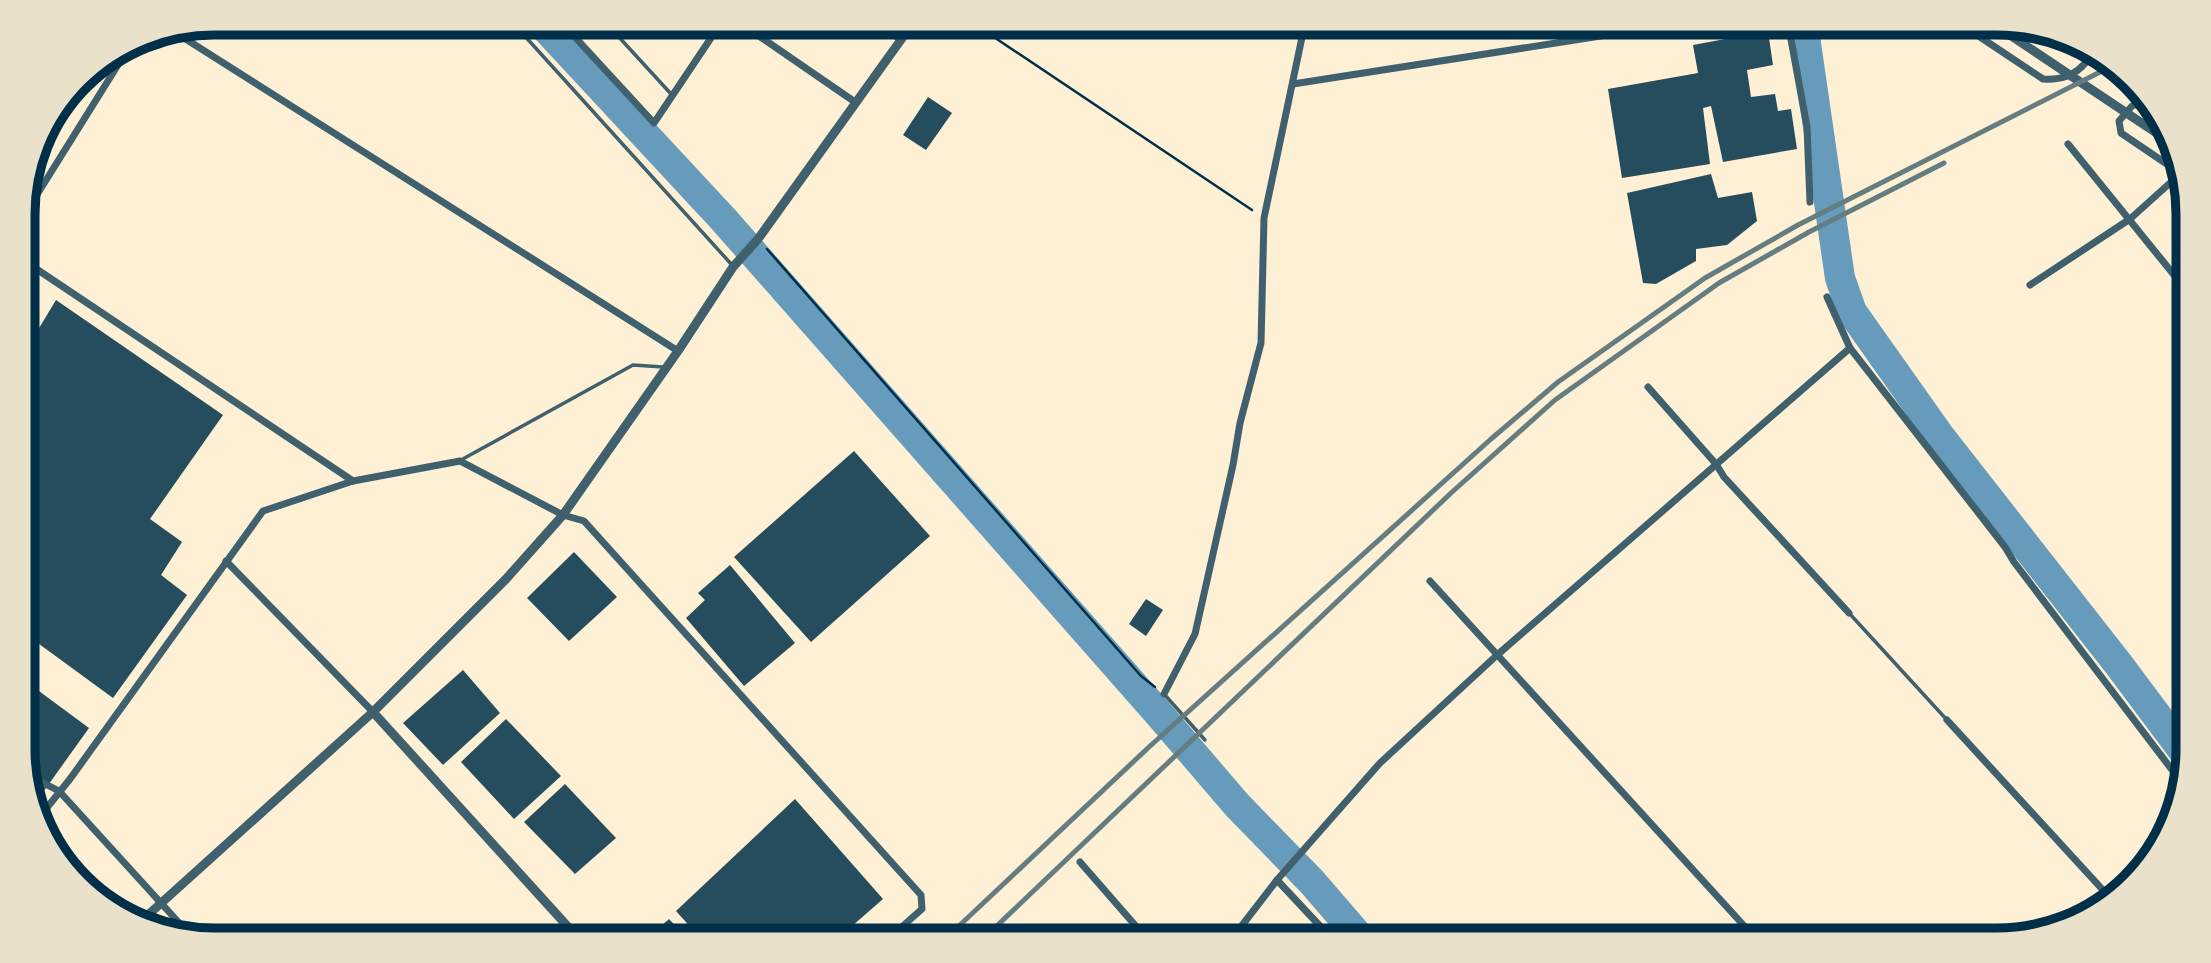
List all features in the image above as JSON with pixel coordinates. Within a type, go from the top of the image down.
[{"type":"street","points":[[573,35],[654,123],[713,35]]},
{"type":"street","points":[[757,35],[855,102]]},
{"type":"street","points":[[148,915],[373,712],[506,579],[563,514],[678,351],[733,267],[756,241],[904,35]]},
{"type":"street","points":[[1164,694],[1195,634],[1240,423],[1261,343],[1264,218],[1303,35]]},
{"type":"street","points":[[1293,84],[1607,35]]},
{"type":"street","points":[[1790,35],[1807,127],[1810,202]]},
{"type":"street","points":[[1977,35],[2043,79],[2056,80],[2078,72],[2087,61],[2085,58]]},
{"type":"street","points":[[2012,36],[2157,134]]},
{"type":"street","points":[[183,38],[678,351]]},
{"type":"street","points":[[36,196],[120,61]]},
{"type":"street","points":[[2138,104],[2132,106],[2119,121],[2120,133],[2170,166]]},
{"type":"street","points":[[2068,144],[2176,277]]},
{"type":"street","points":[[2030,285],[2130,219],[2172,180]]},
{"type":"street","points":[[35,268],[353,481]]},
{"type":"street","points":[[1826,297],[1850,348],[2005,547],[2174,773]]},
{"type":"street","points":[[1240,928],[1277,880],[1380,763],[1496,656],[1850,348]]},
{"type":"street","points":[[1648,387],[1716,464],[1724,477],[1849,613]]},
{"type":"street","points":[[46,809],[263,511],[353,481],[460,461],[563,514],[584,521],[921,895],[922,909],[901,928]]},
{"type":"street","points":[[226,561],[373,712],[569,928]]},
{"type":"street","points":[[1430,581],[1746,928]]},
{"type":"street","points":[[1947,720],[2105,892]]},
{"type":"street","points":[[38,781],[59,792],[181,925]]},
{"type":"street","points":[[1080,862],[1137,928]]},
{"type":"street","points":[[1277,880],[1322,928]]},
{"type":"lane","points":[[524,35],[733,267]]},
{"type":"lane","points":[[617,35],[672,95]]},
{"type":"lane","points":[[891,35],[900,41]]},
{"type":"lane","points":[[460,461],[633,365],[665,367]]},
{"type":"lane","points":[[1849,613],[1947,720]]},
{"type":"lane","points":[[1164,694],[1205,740]]},
{"type":"path","points":[[992,35],[1264,218]]},
{"type":"path","points":[[756,241],[1141,676],[1164,694]]},
{"type":"building","points":[[1747,35],[1769,35],[1773,65],[1747,70],[1751,97],[1775,94],[1778,111],[1791,109],[1797,149],[1723,162],[1711,106],[1703,108],[1710,164],[1622,178],[1608,89],[1698,73],[1693,45]]},
{"type":"building","points":[[928,97],[952,113],[926,150],[903,135]]},
{"type":"building","points":[[1711,174],[1718,198],[1752,192],[1757,221],[1727,245],[1696,249],[1696,261],[1656,284],[1643,283],[1627,193]]},
{"type":"building","points":[[56,300],[223,415],[150,519],[182,542],[161,575],[187,595],[113,698],[35,641],[35,335]]},
{"type":"building","points":[[854,451],[930,536],[811,642],[734,557]]},
{"type":"building","points":[[574,552],[617,597],[569,641],[527,598]]},
{"type":"building","points":[[730,565],[795,643],[744,686],[686,618],[705,600],[698,593]]},
{"type":"building","points":[[1146,599],[1163,610],[1146,636],[1129,624]]},
{"type":"building","points":[[463,670],[500,713],[443,765],[403,723]]},
{"type":"building","points":[[35,688],[89,728],[41,795],[35,749]]},
{"type":"building","points":[[506,719],[561,776],[514,819],[461,762]]},
{"type":"building","points":[[565,784],[616,838],[575,874],[524,822]]},
{"type":"building","points":[[795,799],[883,899],[850,928],[691,928],[676,911]]},
{"type":"building","points":[[669,919],[678,928],[659,928]]},
{"type":"waterway","points":[[552,35],[724,220],[1237,805],[1312,882],[1352,928]]},
{"type":"waterway","points":[[1805,35],[1840,278],[1852,312],[1939,435],[2176,741]]},
{"type":"railway","points":[[957,928],[1149,747],[1558,382],[1705,278],[1798,225],[2104,70]]},
{"type":"railway","points":[[995,928],[1451,493],[1555,400],[1719,283],[1809,232],[1944,163]]}]
